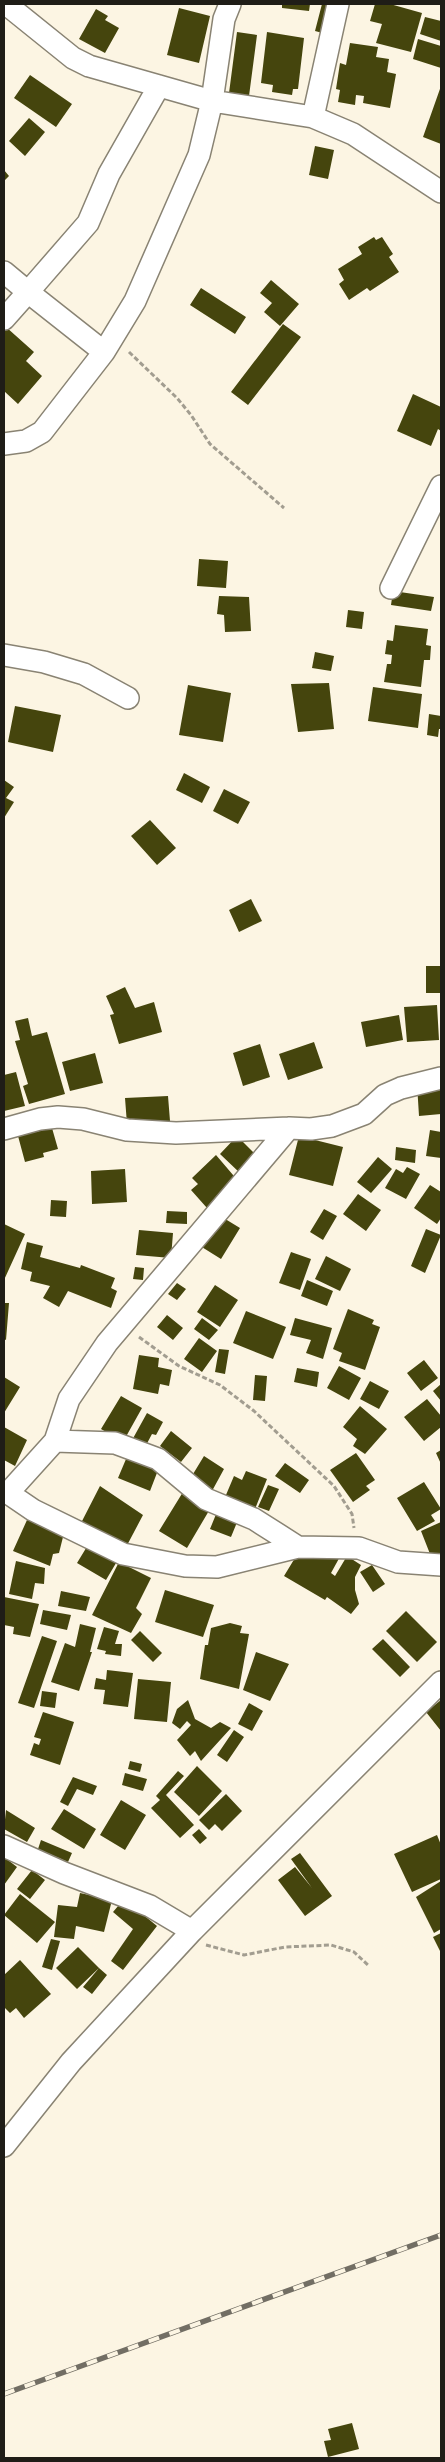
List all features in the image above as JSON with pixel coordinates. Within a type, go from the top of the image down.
[{"type":"street","points":[[6,4],[73,58],[89,66],[212,101],[312,117],[353,134],[441,192]]},
{"type":"street","points":[[4,444],[26,441],[42,432],[104,352],[136,301],[199,155],[212,101],[224,19],[230,4]]},
{"type":"street","points":[[312,117],[338,4]]},
{"type":"street","points":[[4,319],[88,223],[109,174],[160,86]]},
{"type":"street","points":[[4,272],[104,352]]},
{"type":"street","points":[[391,588],[441,486]]},
{"type":"street","points":[[4,655],[44,662],[84,674],[128,698]]},
{"type":"street","points":[[4,1129],[40,1119],[58,1117],[84,1119],[126,1130],[176,1133],[289,1128],[311,1129],[332,1126],[364,1114],[385,1095],[401,1088],[441,1078]]},
{"type":"street","points":[[289,1128],[107,1343],[69,1399],[55,1441],[33,1463],[6,1495],[123,1554],[186,1566],[217,1567],[298,1546],[359,1548],[398,1562],[441,1565]]},
{"type":"street","points":[[55,1441],[115,1443],[158,1459],[206,1499],[254,1519],[298,1546]]},
{"type":"street","points":[[4,2146],[71,2062],[192,1931],[441,1682]]},
{"type":"street","points":[[4,1846],[64,1873],[150,1906],[192,1931]]},
{"type":"path","points":[[123,322],[130,354],[178,398],[191,414],[210,444],[284,508]]},
{"type":"path","points":[[124,1323],[133,1332],[179,1366],[220,1385],[254,1411],[334,1486],[352,1514],[359,1548]]},
{"type":"path","points":[[192,1931],[203,1944],[244,1955],[285,1947],[331,1944],[354,1952],[369,1966]]},
{"type":"building","points":[[282,4],[310,4],[309,11],[282,8]]},
{"type":"building","points":[[322,4],[337,4],[330,35],[315,31]]},
{"type":"building","points":[[375,4],[390,4],[422,13],[411,52],[376,43],[382,24],[370,21]]},
{"type":"building","points":[[179,8],[210,16],[199,63],[167,55]]},
{"type":"building","points":[[96,9],[108,16],[105,20],[119,28],[105,53],[79,39]]},
{"type":"building","points":[[425,17],[441,21],[441,41],[420,34]]},
{"type":"building","points":[[237,32],[257,35],[249,96],[229,93]]},
{"type":"building","points":[[267,32],[304,38],[298,89],[293,89],[292,95],[272,92],[273,85],[261,83]]},
{"type":"building","points":[[418,39],[441,46],[441,68],[413,59]]},
{"type":"building","points":[[350,43],[378,47],[376,57],[389,59],[387,72],[396,74],[390,108],[363,103],[364,96],[356,95],[355,105],[338,102],[340,90],[336,89],[340,63],[346,65]]},
{"type":"building","points":[[30,75],[72,104],[56,127],[14,98]]},
{"type":"building","points":[[441,86],[441,144],[423,137]]},
{"type":"building","points":[[29,118],[45,132],[25,156],[9,141]]},
{"type":"building","points":[[315,146],[334,150],[328,179],[309,175]]},
{"type":"building","points":[[4,170],[9,176],[4,181]]},
{"type":"building","points":[[374,237],[376,240],[382,237],[393,254],[389,257],[399,272],[370,291],[367,288],[349,300],[339,284],[344,280],[338,269],[362,254],[358,247]]},
{"type":"building","points":[[271,280],[299,304],[280,326],[264,312],[272,303],[260,293]]},
{"type":"building","points":[[201,288],[246,317],[235,334],[190,305]]},
{"type":"building","points":[[283,324],[301,337],[248,405],[231,392]]},
{"type":"building","points":[[6,327],[34,352],[26,361],[42,376],[18,404],[4,391],[4,330]]},
{"type":"building","points":[[413,394],[441,407],[441,431],[438,429],[431,446],[397,431]]},
{"type":"building","points":[[199,559],[228,561],[226,588],[197,586]]},
{"type":"building","points":[[393,591],[434,597],[431,611],[391,605]]},
{"type":"building","points":[[219,596],[249,597],[251,631],[225,632],[224,615],[217,614]]},
{"type":"building","points":[[348,610],[364,612],[362,629],[346,627]]},
{"type":"building","points":[[395,625],[428,629],[426,645],[431,646],[430,660],[424,660],[421,687],[384,682],[387,664],[391,664],[392,655],[385,654],[387,640],[393,641]]},
{"type":"building","points":[[315,652],[334,656],[331,671],[312,668]]},
{"type":"building","points":[[329,683],[334,729],[298,732],[291,684]]},
{"type":"building","points":[[188,685],[231,693],[223,742],[179,735]]},
{"type":"building","points":[[373,687],[422,694],[418,728],[368,721]]},
{"type":"building","points":[[15,706],[61,715],[53,752],[8,742]]},
{"type":"building","points":[[429,714],[441,716],[441,729],[439,729],[438,737],[427,735]]},
{"type":"building","points":[[184,773],[210,787],[202,803],[176,790]]},
{"type":"building","points":[[4,780],[14,787],[6,798],[14,802],[4,818]]},
{"type":"building","points":[[224,789],[250,802],[238,824],[213,811]]},
{"type":"building","points":[[150,820],[176,848],[157,865],[131,836]]},
{"type":"building","points":[[251,899],[262,921],[239,932],[229,910]]},
{"type":"building","points":[[426,966],[441,966],[441,993],[426,993]]},
{"type":"building","points":[[125,987],[135,1008],[154,1002],[162,1032],[119,1044],[110,1015],[114,1014],[106,996]]},
{"type":"building","points":[[437,1005],[439,1040],[407,1042],[404,1007]]},
{"type":"building","points":[[399,1015],[403,1040],[366,1047],[361,1022]]},
{"type":"building","points":[[28,1018],[32,1036],[47,1032],[65,1094],[29,1104],[23,1086],[28,1084],[15,1041],[20,1040],[15,1021]]},
{"type":"building","points":[[314,1042],[323,1068],[288,1080],[279,1054]]},
{"type":"building","points":[[260,1044],[270,1077],[243,1086],[233,1053]]},
{"type":"building","points":[[95,1053],[103,1083],[70,1091],[62,1062]]},
{"type":"building","points":[[16,1072],[25,1106],[4,1111],[4,1075]]},
{"type":"building","points":[[441,1082],[441,1114],[419,1116],[417,1084]]},
{"type":"building","points":[[168,1096],[170,1121],[127,1124],[125,1098]]},
{"type":"building","points":[[52,1128],[58,1149],[43,1153],[44,1157],[25,1162],[18,1136]]},
{"type":"building","points":[[430,1130],[441,1132],[441,1158],[426,1156]]},
{"type":"building","points":[[237,1136],[258,1157],[241,1174],[220,1154]]},
{"type":"building","points":[[299,1136],[343,1147],[333,1186],[289,1175]]},
{"type":"building","points":[[396,1147],[416,1150],[415,1163],[395,1160]]},
{"type":"building","points":[[216,1155],[239,1182],[207,1208],[191,1190],[198,1184],[192,1178]]},
{"type":"building","points":[[378,1157],[392,1169],[371,1193],[357,1182]]},
{"type":"building","points":[[407,1167],[420,1174],[406,1199],[385,1188],[396,1169],[403,1173]]},
{"type":"building","points":[[125,1169],[127,1202],[92,1204],[91,1171]]},
{"type":"building","points":[[430,1185],[441,1192],[441,1218],[437,1224],[414,1208]]},
{"type":"building","points":[[358,1194],[381,1210],[366,1231],[343,1214]]},
{"type":"building","points":[[51,1200],[67,1201],[66,1217],[50,1216]]},
{"type":"building","points":[[324,1209],[337,1216],[323,1240],[310,1232]]},
{"type":"building","points":[[167,1211],[187,1212],[187,1224],[166,1223]]},
{"type":"building","points":[[217,1214],[240,1228],[221,1259],[197,1244]]},
{"type":"building","points":[[4,1224],[25,1234],[4,1280]]},
{"type":"building","points":[[426,1229],[441,1235],[425,1273],[411,1266]]},
{"type":"building","points":[[139,1230],[173,1233],[171,1258],[136,1255]]},
{"type":"building","points":[[27,1242],[43,1246],[40,1257],[80,1268],[81,1265],[115,1278],[111,1288],[117,1291],[111,1308],[68,1291],[59,1307],[43,1298],[50,1286],[30,1281],[32,1272],[21,1269]]},
{"type":"building","points":[[291,1252],[311,1259],[300,1290],[279,1283]]},
{"type":"building","points":[[326,1256],[351,1269],[340,1291],[315,1279]]},
{"type":"building","points":[[135,1267],[144,1268],[143,1280],[133,1279]]},
{"type":"building","points":[[307,1280],[333,1291],[327,1306],[301,1296]]},
{"type":"building","points":[[177,1283],[186,1289],[177,1300],[168,1294]]},
{"type":"building","points":[[215,1285],[238,1300],[220,1327],[197,1312]]},
{"type":"building","points":[[4,1303],[9,1303],[6,1340],[4,1339]]},
{"type":"building","points":[[348,1309],[374,1320],[372,1324],[380,1327],[365,1370],[339,1361],[342,1353],[333,1349]]},
{"type":"building","points":[[246,1311],[286,1327],[273,1359],[233,1343]]},
{"type":"building","points":[[167,1315],[183,1328],[173,1340],[157,1327]]},
{"type":"building","points":[[202,1318],[218,1330],[209,1340],[194,1329]]},
{"type":"building","points":[[295,1318],[332,1328],[323,1359],[306,1353],[311,1340],[290,1335]]},
{"type":"building","points":[[199,1338],[217,1351],[202,1372],[184,1359]]},
{"type":"building","points":[[219,1349],[229,1350],[225,1374],[215,1372]]},
{"type":"building","points":[[139,1355],[159,1358],[158,1367],[172,1370],[169,1386],[160,1384],[158,1394],[133,1389]]},
{"type":"building","points":[[424,1360],[438,1378],[421,1391],[407,1373]]},
{"type":"building","points":[[339,1366],[361,1378],[349,1400],[327,1388]]},
{"type":"building","points":[[297,1368],[319,1372],[317,1387],[294,1382]]},
{"type":"building","points":[[255,1375],[267,1376],[265,1401],[253,1400]]},
{"type":"building","points":[[4,1377],[20,1387],[4,1413]]},
{"type":"building","points":[[370,1381],[389,1391],[379,1409],[360,1399]]},
{"type":"building","points":[[441,1384],[441,1401],[433,1391]]},
{"type":"building","points":[[121,1396],[142,1408],[123,1442],[101,1429]]},
{"type":"building","points":[[427,1399],[441,1416],[441,1427],[424,1441],[404,1417]]},
{"type":"building","points":[[360,1406],[387,1429],[365,1454],[353,1446],[357,1439],[343,1427]]},
{"type":"building","points":[[147,1413],[163,1422],[156,1435],[152,1434],[144,1449],[131,1442]]},
{"type":"building","points":[[4,1427],[27,1440],[15,1466],[4,1460]]},
{"type":"building","points":[[171,1431],[192,1448],[181,1462],[160,1446]]},
{"type":"building","points":[[441,1450],[441,1464],[436,1453]]},
{"type":"building","points":[[129,1452],[160,1465],[150,1491],[118,1478]]},
{"type":"building","points":[[356,1453],[375,1480],[366,1486],[370,1490],[353,1502],[330,1470]]},
{"type":"building","points":[[204,1456],[224,1469],[212,1491],[190,1479]]},
{"type":"building","points":[[285,1463],[309,1480],[300,1493],[275,1476]]},
{"type":"building","points":[[246,1471],[267,1479],[255,1509],[223,1502],[234,1476],[242,1480]]},
{"type":"building","points":[[424,1482],[441,1509],[431,1515],[435,1521],[417,1531],[397,1498]]},
{"type":"building","points":[[268,1485],[279,1489],[269,1511],[258,1507]]},
{"type":"building","points":[[100,1486],[143,1515],[124,1551],[80,1525]]},
{"type":"building","points":[[183,1492],[210,1509],[187,1548],[159,1531]]},
{"type":"building","points":[[219,1507],[240,1515],[231,1537],[210,1529]]},
{"type":"building","points":[[27,1520],[64,1533],[59,1553],[53,1554],[50,1566],[13,1551]]},
{"type":"building","points":[[441,1522],[441,1555],[432,1559],[421,1531]]},
{"type":"building","points":[[91,1540],[119,1558],[106,1580],[77,1563]]},
{"type":"building","points":[[311,1550],[342,1553],[331,1573],[335,1576],[347,1556],[361,1565],[355,1577],[355,1590],[359,1604],[351,1614],[327,1597],[325,1600],[284,1576],[298,1553],[307,1558]]},
{"type":"building","points":[[16,1561],[45,1568],[44,1584],[35,1583],[32,1599],[9,1594]]},
{"type":"building","points":[[119,1562],[151,1578],[136,1608],[142,1614],[131,1633],[92,1615]]},
{"type":"building","points":[[372,1565],[385,1584],[373,1592],[360,1572]]},
{"type":"building","points":[[165,1590],[214,1605],[203,1637],[155,1622]]},
{"type":"building","points":[[61,1591],[90,1597],[86,1611],[58,1606]]},
{"type":"building","points":[[4,1597],[39,1604],[30,1637],[13,1634],[14,1627],[4,1625]]},
{"type":"building","points":[[43,1610],[71,1615],[67,1630],[40,1624]]},
{"type":"building","points":[[406,1611],[437,1642],[417,1662],[386,1631]]},
{"type":"building","points":[[230,1623],[242,1626],[240,1633],[249,1634],[239,1689],[200,1679],[205,1645],[208,1645],[211,1628]]},
{"type":"building","points":[[80,1624],[96,1628],[90,1652],[92,1652],[79,1691],[51,1682],[65,1643],[75,1647]]},
{"type":"building","points":[[104,1627],[119,1631],[115,1644],[122,1644],[121,1656],[105,1654],[106,1651],[97,1649]]},
{"type":"building","points":[[140,1631],[162,1653],[153,1662],[131,1640]]},
{"type":"building","points":[[42,1636],[57,1641],[34,1708],[18,1703]]},
{"type":"building","points":[[383,1639],[410,1667],[400,1677],[372,1649]]},
{"type":"building","points":[[256,1652],[289,1664],[270,1701],[243,1690]]},
{"type":"building","points":[[107,1670],[133,1673],[128,1707],[103,1704],[105,1690],[94,1689],[96,1678],[106,1680]]},
{"type":"building","points":[[138,1679],[171,1682],[167,1722],[134,1719]]},
{"type":"building","points":[[42,1691],[57,1693],[55,1708],[40,1706]]},
{"type":"building","points":[[188,1700],[195,1719],[211,1728],[220,1722],[231,1728],[201,1761],[195,1751],[190,1756],[177,1740],[191,1725],[187,1721],[180,1729],[172,1723],[177,1709]]},
{"type":"building","points":[[441,1700],[441,1731],[426,1712]]},
{"type":"building","points":[[249,1703],[263,1711],[252,1731],[238,1724]]},
{"type":"building","points":[[43,1712],[74,1722],[60,1765],[30,1755],[34,1743],[39,1745],[41,1739],[34,1737]]},
{"type":"building","points":[[234,1730],[244,1737],[227,1762],[217,1755]]},
{"type":"building","points":[[130,1761],[142,1764],[140,1772],[128,1769]]},
{"type":"building","points":[[197,1766],[222,1791],[199,1816],[174,1792]]},
{"type":"building","points":[[178,1771],[184,1776],[166,1795],[194,1825],[180,1838],[151,1808],[160,1800],[156,1796]]},
{"type":"building","points":[[125,1773],[147,1779],[143,1791],[122,1785]]},
{"type":"building","points":[[73,1777],[97,1786],[93,1795],[77,1789],[68,1806],[60,1802]]},
{"type":"building","points":[[226,1794],[242,1811],[222,1831],[215,1824],[209,1830],[199,1820]]},
{"type":"building","points":[[121,1800],[146,1815],[125,1850],[100,1835]]},
{"type":"building","points":[[64,1809],[96,1829],[84,1849],[51,1829]]},
{"type":"building","points":[[6,1810],[35,1828],[27,1842],[4,1829]]},
{"type":"building","points":[[199,1829],[207,1838],[200,1844],[192,1835]]},
{"type":"building","points":[[437,1835],[441,1845],[441,1879],[412,1892],[394,1854]]},
{"type":"building","points":[[41,1840],[72,1853],[68,1862],[38,1849]]},
{"type":"building","points":[[300,1853],[332,1896],[305,1916],[278,1880],[295,1867],[312,1888],[291,1859]]},
{"type":"building","points":[[4,1857],[17,1867],[4,1885]]},
{"type":"building","points":[[32,1870],[45,1880],[30,1899],[17,1889]]},
{"type":"building","points":[[441,1881],[441,1929],[434,1933],[416,1897]]},
{"type":"building","points":[[80,1893],[112,1900],[104,1932],[76,1926],[74,1939],[54,1937],[58,1905],[77,1907]]},
{"type":"building","points":[[20,1894],[55,1922],[37,1943],[4,1915]]},
{"type":"building","points":[[124,1899],[157,1926],[123,1970],[111,1961],[133,1929],[113,1912]]},
{"type":"building","points":[[441,1933],[441,1953],[433,1937]]},
{"type":"building","points":[[51,1939],[60,1941],[52,1970],[42,1967]]},
{"type":"building","points":[[78,1947],[99,1968],[77,1989],[56,1968]]},
{"type":"building","points":[[20,1960],[51,1994],[24,2018],[16,2008],[10,2013],[4,2007],[4,1975]]},
{"type":"building","points":[[99,1968],[107,1975],[92,1994],[83,1987]]},
{"type":"building","points":[[352,2423],[359,2449],[328,2457],[324,2441],[331,2440],[328,2429]]},
{"type":"railway","points":[[4,2394],[441,2235]]}]
